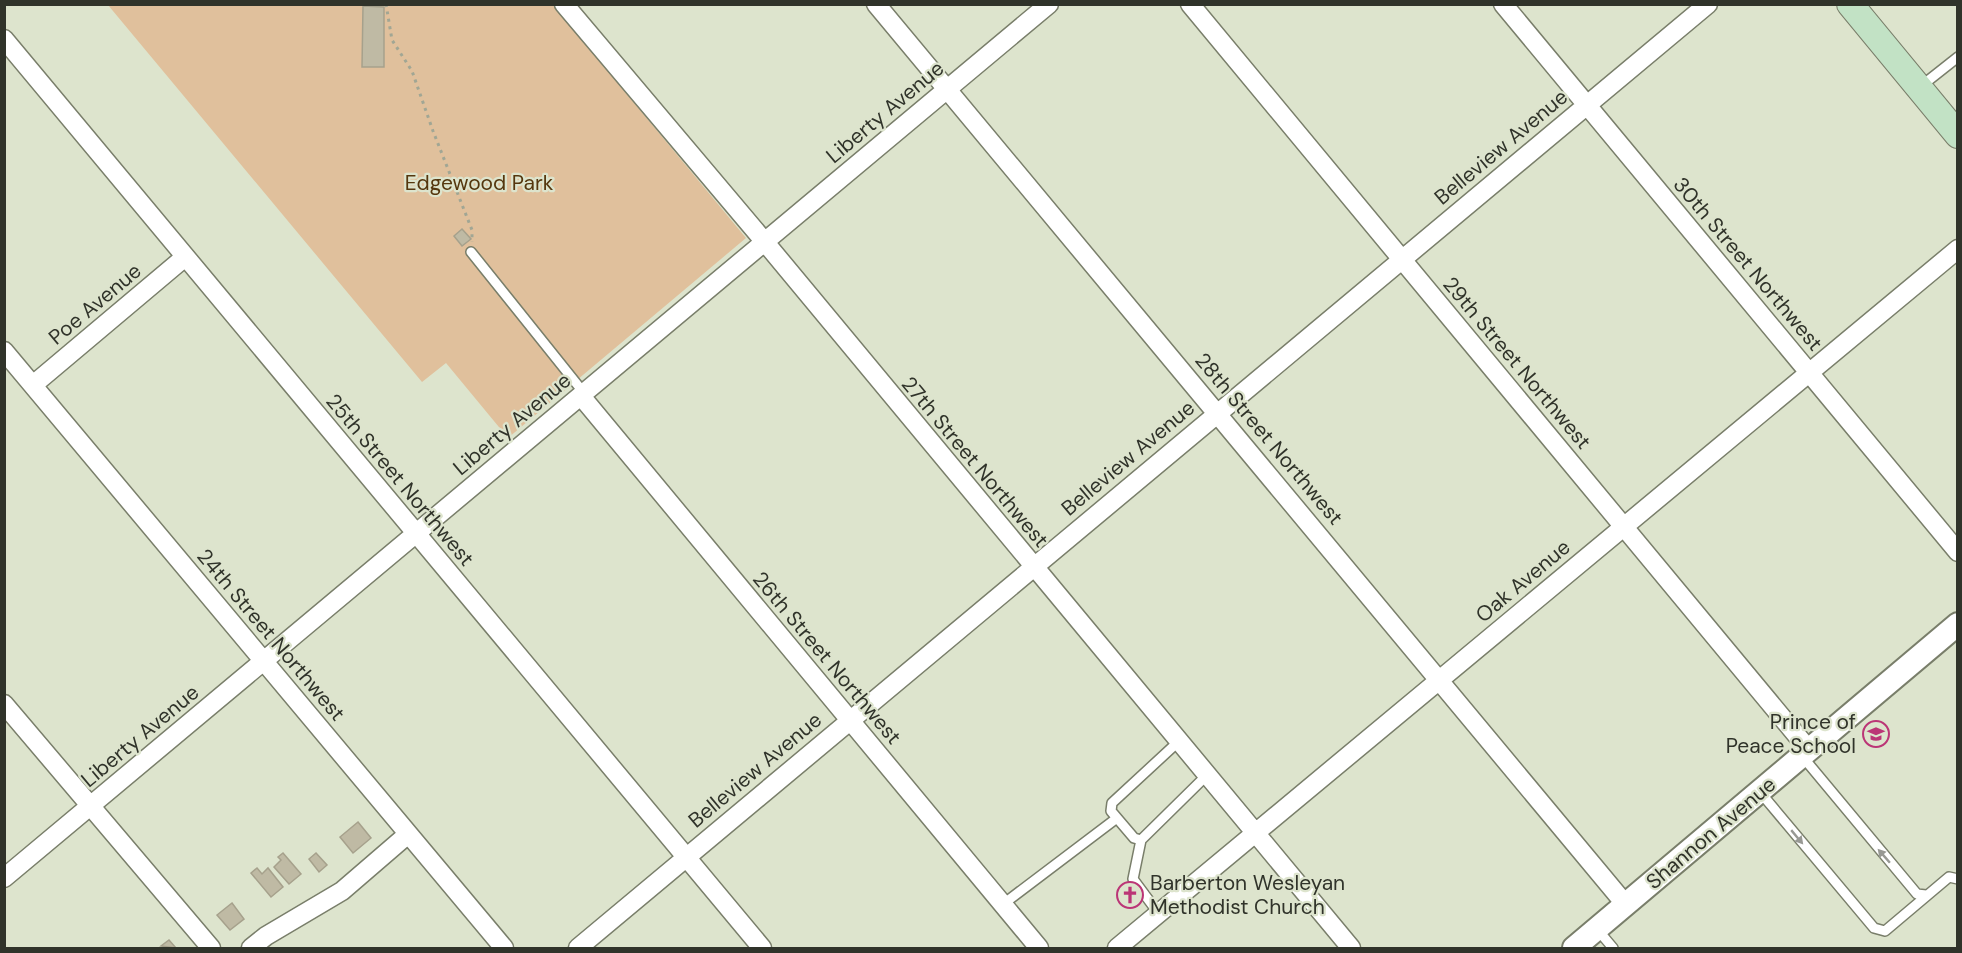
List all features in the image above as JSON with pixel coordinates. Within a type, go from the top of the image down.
[{"type":"main road","points":[[1850,4],[1957,132]]},
{"type":"street","name":"27th Street Northwest","points":[[564,4],[765,241],[1206,776],[1351,948]]},
{"type":"street","name":"28th Street Northwest","points":[[876,4],[1218,412],[1626,905]]},
{"type":"street","name":"Liberty Avenue","points":[[4,878],[1049,4]]},
{"type":"street","name":"29th Street Northwest","points":[[1190,4],[1623,526],[1806,753]]},
{"type":"street","name":"30th Street Northwest","points":[[1503,4],[1958,552]]},
{"type":"street","name":"Belleview Avenue","points":[[578,948],[1708,4]]},
{"type":"street","name":"25th Street Northwest","points":[[4,39],[762,948]]},
{"type":"street","name":"Oak Avenue","points":[[1117,948],[1807,372],[1958,249]]},
{"type":"street","name":"Poe Avenue","points":[[33,385],[185,257]]},
{"type":"street","name":"24th Street Northwest","points":[[4,351],[265,661],[407,835],[504,948]]},
{"type":"street","name":"26th Street Northwest","points":[[583,394],[849,720],[1039,948]]},
{"type":"street","name":"Shannon Avenue","points":[[1574,948],[1958,624]]},
{"type":"street","points":[[4,704],[211,948]]},
{"type":"street","points":[[251,948],[266,936],[342,891],[407,835]]},
{"type":"lane","points":[[1918,88],[1958,57]]},
{"type":"lane","points":[[471,252],[583,394]]},
{"type":"lane","points":[[1141,840],[1134,838],[1111,811],[1112,803],[1178,742]]},
{"type":"lane","points":[[1806,753],[1917,894],[1926,895]]},
{"type":"lane","points":[[1159,914],[1133,879],[1141,840],[1206,776]]},
{"type":"lane","points":[[1760,792],[1874,927],[1885,931],[1948,877],[1958,879]]},
{"type":"lane","points":[[1002,905],[1117,818]]},
{"type":"lane","points":[[1597,929],[1613,948]]},
{"type":"path","points":[[386,4],[392,40],[412,71],[472,230],[471,252]]},
{"type":"green space","name":"Edgewood Park","points":[[108,5],[553,5],[746,238],[508,438],[446,363],[422,382]]},
{"type":"building","points":[[363,6],[384,7],[384,67],[362,67]]},
{"type":"building","points":[[462,229],[471,239],[462,246],[454,236]]},
{"type":"building","points":[[358,822],[371,838],[353,853],[340,837]]},
{"type":"building","points":[[283,853],[301,874],[289,884],[274,867],[281,860],[278,857]]},
{"type":"building","points":[[316,853],[327,865],[319,872],[309,859]]},
{"type":"building","points":[[257,868],[262,874],[268,868],[283,887],[271,897],[251,873]]},
{"type":"building","points":[[232,903],[244,919],[230,930],[217,915]]},
{"type":"building","points":[[169,940],[176,948],[161,946]]},
{"type":"place","name":"Prince of Peace School","points":[[1876,734]]},
{"type":"place","name":"Barberton Wesleyan Methodist Church","points":[[1130,895]]}]
